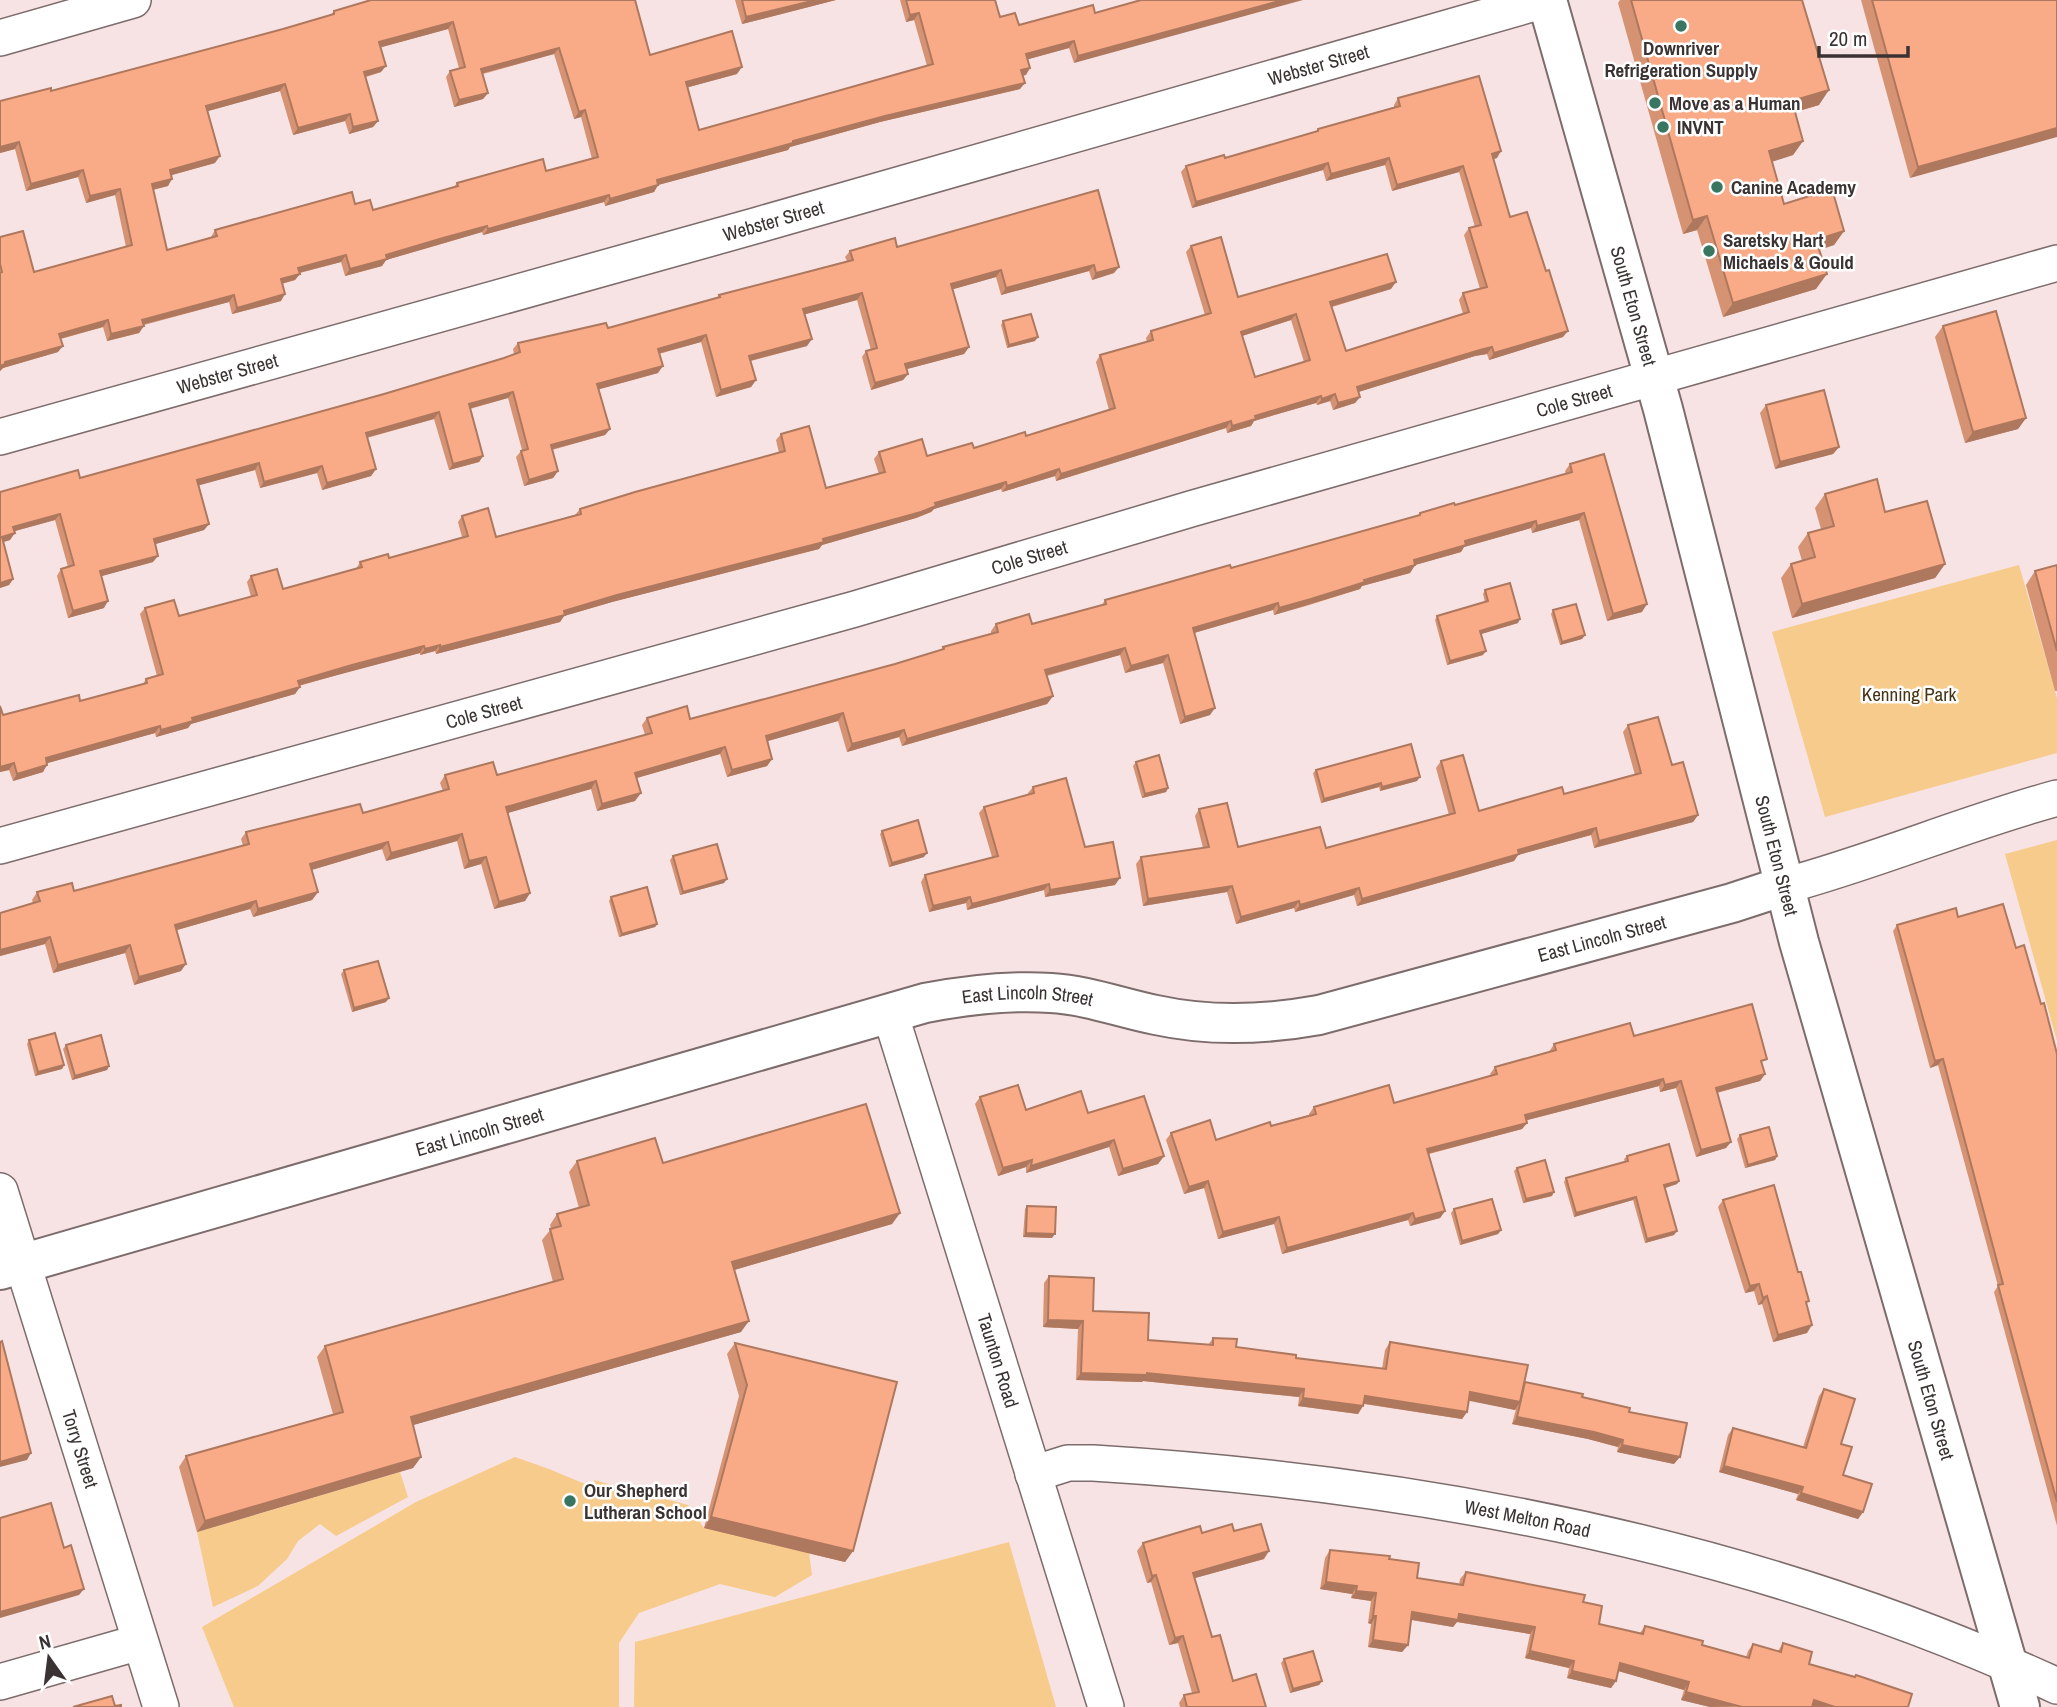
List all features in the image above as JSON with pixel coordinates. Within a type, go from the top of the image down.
[{"type":"street","points":[[0,38],[133,0]]},
{"type":"street","name":"South Eton Street","points":[[1546,0],[1654,379],[1784,886],[2020,1707]]},
{"type":"street","name":"Webster Street","points":[[0,437],[758,225],[1546,0]]},
{"type":"street","name":"Cole Street","points":[[0,846],[855,609],[1194,508],[2057,263]]},
{"type":"street","name":"East Lincoln Street","points":[[12,1267],[890,1013],[971,994],[1054,993],[1201,1022],[1248,1025],[1282,1022],[1319,1015],[1732,903],[1834,873],[1952,830],[2057,798]]},
{"type":"street","name":"Taunton Road","points":[[890,1013],[1106,1707]]},
{"type":"street","name":"Torry Street","points":[[0,1191],[12,1267],[161,1707]]},
{"type":"street","name":"West Melton Road","points":[[1033,1474],[1068,1463],[1168,1467],[1269,1476],[1462,1505],[1574,1527],[1677,1552],[1813,1592],[1922,1630],[2057,1686]]},
{"type":"street","points":[[0,1682],[140,1642]]},
{"type":"green space","name":"Kenning Park","points":[[2019,565],[2057,698],[2057,753],[1825,817],[1772,632]]},
{"type":"green space","points":[[2057,840],[2057,1041],[2005,854]]},
{"type":"green space","points":[[515,1457],[597,1489],[594,1480],[688,1505],[704,1528],[809,1553],[812,1575],[775,1597],[720,1584],[639,1613],[619,1643],[619,1707],[234,1707],[202,1627],[416,1502]]},
{"type":"green space","points":[[400,1472],[408,1497],[336,1536],[320,1524],[298,1541],[287,1559],[258,1586],[213,1607],[197,1532]]},
{"type":"green space","points":[[1009,1542],[1056,1707],[634,1707],[635,1642]]},
{"type":"building","points":[[371,0],[635,0],[650,55],[732,31],[742,67],[686,82],[699,130],[933,64],[919,13],[910,15],[906,0],[995,0],[1000,17],[1015,13],[1019,25],[1093,5],[1095,13],[1141,0],[1283,0],[1078,56],[1074,41],[1026,54],[1030,68],[1021,70],[1025,83],[793,141],[657,180],[658,185],[610,199],[609,195],[488,229],[487,226],[386,255],[387,259],[350,269],[346,255],[298,268],[300,274],[281,279],[285,294],[237,308],[234,295],[142,320],[144,326],[111,334],[108,320],[59,334],[63,346],[5,362],[0,366],[0,237],[23,231],[34,272],[132,245],[120,189],[90,196],[83,170],[31,184],[19,142],[0,147],[0,101],[51,88],[51,91],[283,29],[334,14],[334,11]],"holes":[[[453,22],[465,67],[450,71],[459,100],[488,93],[481,69],[559,48],[579,112],[585,110],[598,157],[546,171],[543,159],[373,210],[370,200],[355,204],[352,192],[215,230],[217,236],[167,250],[152,184],[172,179],[170,170],[220,156],[206,106],[285,84],[298,128],[350,114],[353,127],[378,121],[364,72],[386,66],[379,42]]]},
{"type":"building","points":[[742,0],[816,0],[746,17]]},
{"type":"building","points":[[1631,0],[1802,0],[1829,90],[1792,101],[1803,141],[1769,151],[1784,204],[1832,189],[1844,231],[1816,240],[1827,274],[1733,303],[1707,216],[1693,220]]},
{"type":"building","points":[[1872,0],[2057,0],[2057,128],[1918,167]]},
{"type":"building","points":[[1479,76],[1501,151],[1492,154],[1510,217],[1527,212],[1568,331],[1494,353],[1492,347],[1480,350],[1357,387],[1360,397],[1338,403],[1335,394],[1322,399],[1321,396],[1255,416],[1256,419],[1232,426],[1231,421],[1061,474],[1059,469],[1007,486],[1006,482],[935,503],[936,506],[921,512],[823,539],[824,542],[617,595],[564,611],[565,615],[440,647],[425,649],[424,646],[352,665],[298,681],[300,687],[192,718],[193,721],[161,730],[160,726],[46,758],[47,765],[17,774],[14,763],[0,767],[0,706],[3,715],[79,695],[80,701],[147,683],[146,679],[163,674],[145,608],[174,600],[179,616],[257,595],[251,576],[277,569],[283,589],[362,567],[360,562],[388,554],[389,558],[468,536],[462,516],[488,508],[496,537],[581,514],[580,509],[635,492],[785,451],[781,434],[809,426],[826,488],[885,472],[879,452],[922,439],[927,456],[972,443],[974,448],[1025,432],[1026,436],[1115,408],[1100,355],[1153,340],[1151,331],[1211,313],[1191,246],[1221,237],[1238,297],[1387,254],[1396,282],[1330,302],[1346,351],[1469,312],[1463,293],[1487,287],[1469,228],[1481,225],[1463,166],[1397,185],[1389,158],[1331,174],[1328,163],[1196,202],[1186,166],[1224,155],[1225,158],[1400,106],[1398,98]],"holes":[[[1296,314],[1310,360],[1255,377],[1241,332]]]},
{"type":"building","points":[[1098,190],[1119,267],[1096,273],[1094,265],[1006,288],[1001,270],[951,284],[969,347],[905,364],[908,374],[875,383],[866,351],[877,348],[862,293],[803,309],[812,339],[749,356],[756,380],[721,390],[706,335],[658,349],[663,366],[597,384],[610,429],[551,445],[558,471],[529,480],[521,451],[528,449],[513,392],[469,404],[483,456],[453,464],[439,412],[366,433],[376,469],[327,483],[322,466],[264,482],[259,463],[197,480],[209,524],[154,539],[158,556],[100,571],[108,601],[73,611],[61,569],[74,565],[60,514],[13,527],[15,533],[2,537],[13,579],[0,583],[0,492],[78,470],[80,478],[504,358],[520,352],[518,343],[606,323],[608,328],[720,297],[719,295],[853,260],[850,251],[895,238],[897,247]]},
{"type":"building","points":[[1996,311],[2026,418],[1973,432],[1943,326]]},
{"type":"building","points":[[1031,314],[1038,337],[1009,345],[1003,321]]},
{"type":"building","points":[[1824,390],[1839,447],[1780,462],[1766,405]]},
{"type":"building","points":[[1604,454],[1647,604],[1613,614],[1584,513],[1537,526],[1536,521],[1465,541],[1466,545],[1414,560],[1415,565],[1311,599],[1279,608],[1278,603],[1193,628],[1215,708],[1185,717],[1168,655],[1131,666],[1125,648],[1045,670],[1053,696],[907,739],[904,730],[852,744],[843,713],[766,736],[772,759],[732,770],[725,747],[635,773],[641,793],[602,804],[596,781],[506,807],[530,893],[499,902],[486,857],[469,861],[462,834],[391,853],[388,842],[310,864],[318,892],[258,909],[256,901],[175,925],[186,964],[139,977],[130,945],[58,965],[50,937],[0,950],[0,913],[40,901],[37,892],[72,883],[74,891],[249,844],[246,832],[360,804],[363,813],[449,789],[445,775],[493,762],[497,775],[652,733],[647,718],[687,706],[690,719],[895,664],[998,632],[996,624],[1029,614],[1032,624],[1106,604],[1105,600],[1230,565],[1231,568],[1454,503],[1455,505],[1572,472],[1570,464]]},
{"type":"building","points":[[1877,479],[1885,512],[1927,501],[1945,564],[1802,604],[1791,564],[1815,557],[1808,533],[1834,526],[1825,494]]},
{"type":"building","points":[[2057,565],[2057,651],[2035,571]]},
{"type":"building","points":[[1510,583],[1520,619],[1480,631],[1486,651],[1450,661],[1437,616],[1488,601],[1485,590]]},
{"type":"building","points":[[1576,604],[1585,635],[1562,642],[1553,610]]},
{"type":"building","points":[[1658,717],[1672,765],[1683,762],[1698,815],[1599,841],[1596,828],[1518,850],[1519,854],[1362,899],[1359,888],[1300,905],[1299,901],[1241,917],[1232,886],[1148,899],[1141,857],[1209,847],[1199,809],[1227,803],[1238,847],[1320,827],[1326,848],[1455,813],[1441,761],[1463,755],[1479,811],[1562,787],[1564,794],[1641,773],[1628,725]]},
{"type":"building","points":[[1411,744],[1420,777],[1382,787],[1381,783],[1324,799],[1316,770]]},
{"type":"building","points":[[1159,755],[1168,788],[1145,794],[1136,762]]},
{"type":"building","points":[[1066,778],[1085,847],[1113,842],[1120,878],[1050,890],[1049,884],[972,904],[970,897],[933,906],[925,875],[998,856],[984,807],[1034,793],[1033,787]]},
{"type":"building","points":[[918,820],[927,853],[892,863],[882,831]]},
{"type":"building","points":[[717,844],[727,879],[683,892],[673,856]]},
{"type":"building","points":[[647,887],[657,924],[622,934],[611,897]]},
{"type":"building","points":[[2003,904],[2016,948],[2024,945],[2041,1004],[2044,1003],[2057,1054],[2057,1502],[1998,1285],[2003,1284],[1943,1059],[1935,1061],[1897,925],[1956,908],[1958,917]]},
{"type":"building","points":[[378,961],[389,998],[354,1008],[344,970]]},
{"type":"building","points":[[1752,1004],[1767,1059],[1761,1061],[1765,1074],[1716,1088],[1731,1142],[1701,1150],[1681,1081],[1665,1085],[1663,1079],[1525,1115],[1527,1123],[1427,1149],[1445,1211],[1415,1219],[1413,1213],[1287,1248],[1279,1217],[1223,1232],[1208,1181],[1189,1187],[1171,1133],[1210,1120],[1216,1140],[1270,1122],[1271,1126],[1316,1114],[1314,1107],[1389,1085],[1394,1103],[1497,1074],[1495,1067],[1556,1050],[1554,1044],[1630,1023],[1634,1036]]},
{"type":"building","points":[[55,1033],[64,1065],[38,1072],[29,1040]]},
{"type":"building","points":[[101,1035],[109,1066],[75,1076],[66,1045]]},
{"type":"building","points":[[1018,1085],[1026,1110],[1081,1091],[1088,1113],[1144,1096],[1164,1156],[1123,1169],[1114,1140],[1031,1166],[1032,1160],[1003,1168],[980,1097]]},
{"type":"building","points":[[866,1104],[900,1213],[732,1262],[749,1321],[411,1417],[421,1457],[205,1521],[186,1456],[343,1412],[325,1346],[563,1279],[550,1229],[561,1226],[557,1214],[589,1205],[577,1161],[655,1138],[663,1163]]},
{"type":"building","points":[[1769,1127],[1777,1156],[1748,1165],[1740,1135]]},
{"type":"building","points":[[1669,1144],[1679,1181],[1664,1185],[1677,1231],[1647,1239],[1636,1197],[1576,1213],[1566,1178],[1628,1161],[1627,1156]]},
{"type":"building","points":[[1545,1160],[1554,1192],[1526,1199],[1517,1168]]},
{"type":"building","points":[[1774,1185],[1798,1272],[1801,1272],[1809,1301],[1806,1302],[1812,1325],[1778,1335],[1767,1296],[1763,1298],[1759,1284],[1750,1286],[1723,1200]]},
{"type":"building","points":[[1492,1199],[1501,1230],[1462,1241],[1454,1209]]},
{"type":"building","points":[[1027,1206],[1056,1207],[1055,1234],[1026,1233]]},
{"type":"building","points":[[1049,1276],[1094,1278],[1093,1311],[1149,1313],[1148,1340],[1213,1345],[1213,1338],[1237,1339],[1236,1347],[1296,1355],[1296,1358],[1386,1369],[1390,1342],[1528,1365],[1520,1402],[1470,1392],[1467,1412],[1365,1396],[1363,1406],[1303,1398],[1304,1389],[1147,1373],[1081,1373],[1083,1321],[1048,1320]]},
{"type":"building","points":[[2,1341],[31,1453],[0,1462],[0,1342]]},
{"type":"building","points":[[735,1343],[897,1382],[853,1551],[711,1517],[747,1385]]},
{"type":"building","points":[[1525,1382],[1583,1394],[1582,1397],[1630,1408],[1629,1412],[1687,1423],[1680,1457],[1622,1445],[1623,1440],[1594,1432],[1517,1417]]},
{"type":"building","points":[[1824,1389],[1855,1399],[1841,1444],[1852,1447],[1843,1475],[1872,1484],[1863,1512],[1801,1493],[1803,1487],[1724,1466],[1733,1428],[1806,1448]]},
{"type":"building","points":[[51,1503],[64,1548],[71,1545],[84,1589],[0,1612],[0,1518]]},
{"type":"building","points":[[1232,1524],[1234,1531],[1261,1524],[1269,1551],[1193,1573],[1212,1637],[1220,1635],[1233,1681],[1256,1674],[1266,1707],[1187,1707],[1184,1695],[1199,1692],[1183,1636],[1175,1638],[1156,1575],[1152,1576],[1143,1543],[1200,1526],[1202,1533]]},
{"type":"building","points":[[1330,1550],[1390,1556],[1389,1559],[1419,1563],[1417,1578],[1463,1585],[1466,1572],[1585,1595],[1583,1602],[1602,1606],[1599,1624],[1643,1634],[1645,1626],[1703,1641],[1702,1645],[1749,1658],[1753,1644],[1781,1652],[1783,1643],[1812,1652],[1809,1664],[1855,1677],[1856,1675],[1912,1694],[1908,1707],[1835,1707],[1814,1700],[1812,1707],[1742,1707],[1686,1692],[1689,1682],[1620,1663],[1616,1681],[1572,1671],[1574,1661],[1530,1651],[1535,1627],[1459,1614],[1458,1620],[1412,1612],[1408,1645],[1373,1640],[1376,1593],[1356,1591],[1357,1586],[1326,1582]]},
{"type":"building","points":[[1313,1651],[1322,1681],[1293,1689],[1284,1659]]},
{"type":"building","points":[[112,1696],[115,1706],[121,1707],[73,1707]]},
{"type":"place","name":"Downriver Refrigeration Supply","points":[[1681,26]]},
{"type":"place","name":"Move as a Human","points":[[1655,103]]},
{"type":"place","name":"INVNT","points":[[1663,127]]},
{"type":"place","name":"Canine Academy","points":[[1717,187]]},
{"type":"place","name":"Saretsky Hart Michaels & Gould","points":[[1709,251]]},
{"type":"place","name":"Our Shepherd Lutheran School","points":[[570,1501]]}]
